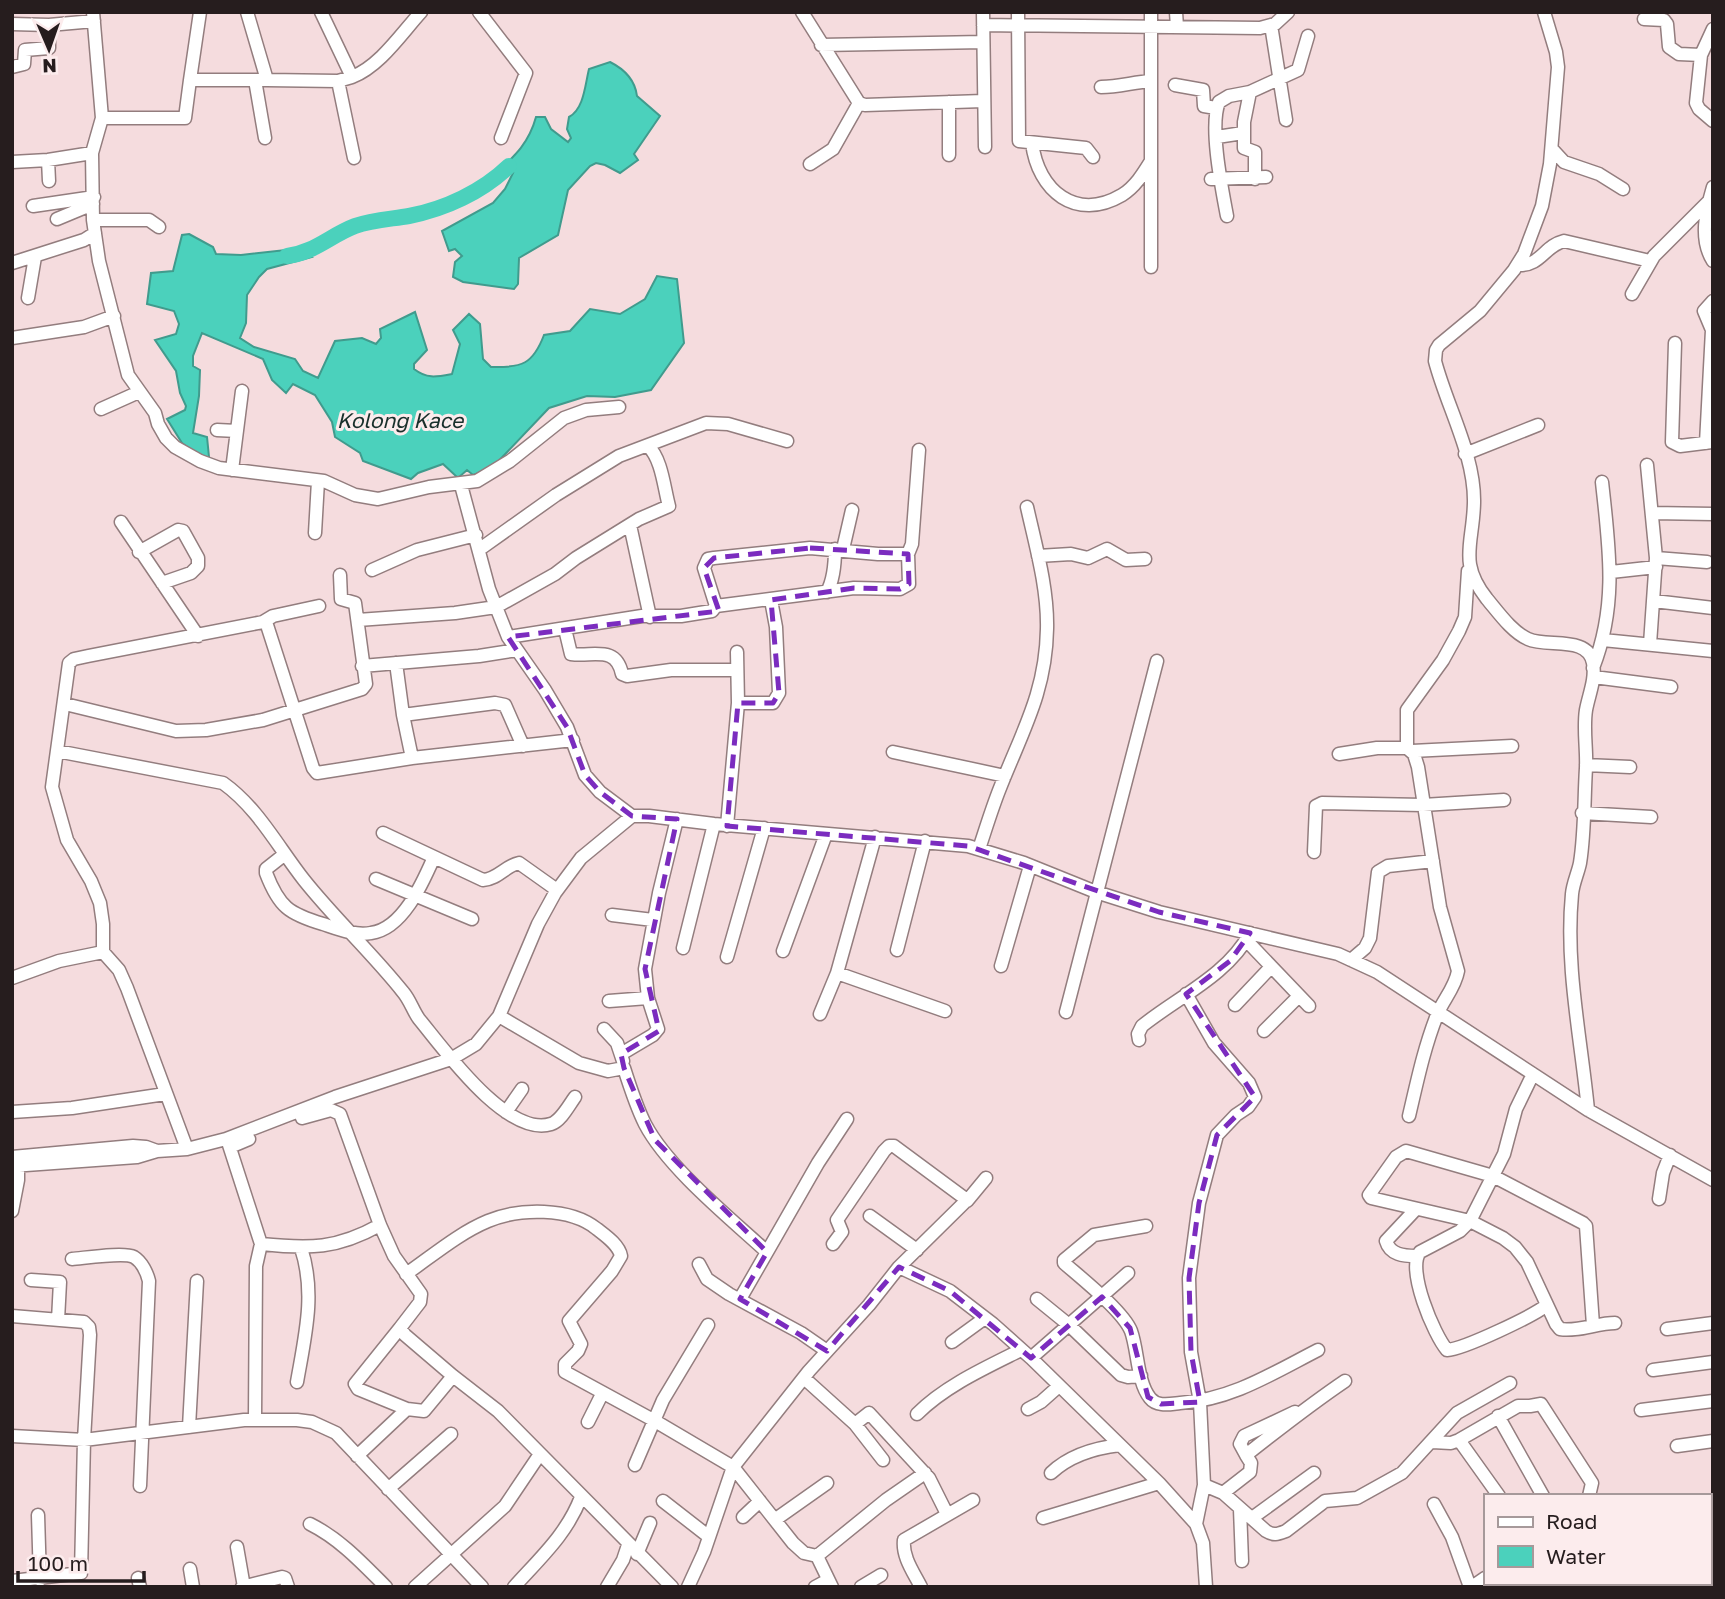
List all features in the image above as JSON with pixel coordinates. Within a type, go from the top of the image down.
[{"type":"street","points":[[102,118],[185,118],[200,12]]},
{"type":"street","points":[[247,12],[261,80],[265,138]]},
{"type":"street","points":[[321,12],[352,77]]},
{"type":"street","points":[[190,80],[338,81],[352,77],[365,70],[385,52],[421,12]]},
{"type":"street","points":[[479,12],[526,73],[501,138]]},
{"type":"street","points":[[802,12],[859,103],[983,102]]},
{"type":"street","points":[[1151,12],[1152,267]]},
{"type":"street","points":[[1176,12],[1177,27]]},
{"type":"street","points":[[985,147],[983,19],[1151,27],[1260,28],[1271,25],[1288,12]]},
{"type":"street","points":[[12,24],[49,25],[93,16],[102,118],[92,153],[94,226],[103,280],[128,375],[150,405],[166,438],[179,450],[211,465],[318,481],[355,495],[377,499],[429,487],[461,485],[484,479],[564,418],[586,410],[619,407]]},
{"type":"street","points":[[1018,19],[1019,141],[1086,148],[1093,157]]},
{"type":"street","points":[[1644,19],[1664,20],[1667,23],[1669,47],[1674,51],[1701,55]]},
{"type":"street","points":[[1409,1116],[1418,1075],[1438,1012],[1456,981],[1458,971],[1440,908],[1418,767],[1410,749],[1407,710],[1443,660],[1465,617],[1474,504],[1465,454],[1436,367],[1436,350],[1474,316],[1518,265],[1542,206],[1552,149],[1558,67],[1547,23]]},
{"type":"street","points":[[12,67],[24,64],[24,50],[49,48],[49,25]]},
{"type":"street","points":[[1271,25],[1286,120]]},
{"type":"street","points":[[1713,29],[1701,55],[1696,99],[1699,109],[1713,121]]},
{"type":"street","points":[[1227,216],[1216,179],[1216,108],[1223,98],[1250,92],[1298,70],[1308,36]]},
{"type":"street","points":[[821,45],[983,42]]},
{"type":"street","points":[[338,81],[354,158]]},
{"type":"street","points":[[1101,87],[1122,87],[1151,81]]},
{"type":"street","points":[[1175,85],[1203,90],[1204,106],[1216,108]]},
{"type":"street","points":[[1216,179],[1261,178],[1255,152],[1244,150],[1245,114],[1250,92]]},
{"type":"street","points":[[810,164],[833,149],[859,103]]},
{"type":"street","points":[[949,103],[949,155]]},
{"type":"street","points":[[1217,137],[1244,133]]},
{"type":"street","points":[[1032,143],[1035,162],[1041,175],[1059,196],[1079,206],[1105,202],[1122,195],[1136,182],[1151,161]]},
{"type":"street","points":[[1552,149],[1564,162],[1599,174],[1623,190]]},
{"type":"street","points":[[12,162],[92,153]]},
{"type":"street","points":[[48,160],[49,181]]},
{"type":"street","points":[[1713,187],[1705,238],[1713,261]]},
{"type":"street","points":[[33,206],[94,201]]},
{"type":"street","points":[[57,219],[94,201]]},
{"type":"street","points":[[1632,294],[1650,261],[1709,201]]},
{"type":"street","points":[[12,263],[84,240],[94,226],[149,220],[159,227]]},
{"type":"street","points":[[1518,265],[1535,262],[1557,243],[1564,241],[1650,261]]},
{"type":"street","points":[[28,298],[35,257]]},
{"type":"street","points":[[1675,343],[1672,442],[1680,446],[1709,442],[1712,330],[1704,311],[1713,301]]},
{"type":"street","points":[[12,338],[84,327],[114,316]]},
{"type":"street","points":[[232,470],[242,391]]},
{"type":"street","points":[[102,409],[138,392]]},
{"type":"street","points":[[480,548],[556,495],[619,456],[706,423],[718,422],[787,441]]},
{"type":"street","points":[[1465,454],[1538,425]]},
{"type":"street","points":[[217,430],[237,431]]},
{"type":"street","points":[[358,620],[455,613],[496,607],[555,574],[630,525],[669,506],[657,463],[648,446]]},
{"type":"street","points":[[508,637],[650,617],[709,612],[716,606],[854,588],[906,587],[910,574],[908,554],[912,544],[919,450]]},
{"type":"street","points":[[1647,465],[1656,563],[1650,644]]},
{"type":"street","points":[[315,534],[318,481]]},
{"type":"street","points":[[1588,1110],[1573,995],[1572,892],[1580,862],[1586,765],[1586,710],[1603,640],[1611,572],[1602,482]]},
{"type":"street","points":[[461,485],[489,589],[508,637],[545,690],[573,740],[584,775],[600,792],[632,816],[925,841],[979,849],[1159,912],[1248,937],[1338,954],[1377,972],[1588,1110],[1712,1176]]},
{"type":"street","points":[[979,849],[1042,680],[1048,629],[1038,556],[1027,508]]},
{"type":"street","points":[[827,592],[852,510]]},
{"type":"street","points":[[1652,513],[1713,514]]},
{"type":"street","points":[[121,522],[198,636]]},
{"type":"street","points":[[630,525],[650,617]]},
{"type":"street","points":[[139,552],[178,530],[183,531],[198,558],[198,566],[191,573],[162,583]]},
{"type":"street","points":[[372,570],[416,550],[476,535]]},
{"type":"street","points":[[716,606],[704,568],[708,559],[759,552],[839,549],[878,554],[908,554]]},
{"type":"street","points":[[1038,556],[1071,554],[1088,558],[1107,549],[1126,560],[1145,559]]},
{"type":"street","points":[[1611,572],[1656,563],[1707,562]]},
{"type":"street","points":[[1469,566],[1486,598],[1522,636],[1540,643],[1580,647],[1591,658],[1593,673]]},
{"type":"street","points":[[65,704],[176,730],[234,727],[362,689],[366,684],[355,603],[341,599],[340,575]]},
{"type":"street","points":[[738,703],[773,703],[779,693],[776,627],[771,600]]},
{"type":"street","points":[[1654,601],[1713,608]]},
{"type":"street","points":[[187,1149],[127,988],[118,970],[103,952],[100,903],[91,880],[67,840],[54,799],[52,774],[65,704],[68,667],[74,659],[264,622],[273,616],[319,606]]},
{"type":"street","points":[[264,622],[313,768],[317,773],[412,758],[573,740]]},
{"type":"street","points":[[565,629],[571,654],[601,654],[613,657],[619,663],[622,674],[627,676],[670,670],[736,670]]},
{"type":"street","points":[[1603,640],[1713,651]]},
{"type":"street","points":[[362,666],[517,650]]},
{"type":"street","points":[[683,948],[720,825],[738,703],[737,652]]},
{"type":"street","points":[[1066,1012],[1157,661]]},
{"type":"street","points":[[396,663],[412,758]]},
{"type":"street","points":[[1593,673],[1671,687]]},
{"type":"street","points":[[403,715],[501,703],[509,711],[523,746]]},
{"type":"street","points":[[1339,754],[1377,748],[1512,746]]},
{"type":"street","points":[[57,751],[223,783],[240,795],[324,903],[405,994],[420,1020],[451,1059],[496,1105],[514,1117],[534,1124],[551,1124],[575,1097]]},
{"type":"street","points":[[893,752],[1005,776]]},
{"type":"street","points":[[1586,765],[1630,767]]},
{"type":"street","points":[[1314,852],[1318,804],[1423,805],[1504,800]]},
{"type":"street","points":[[1582,813],[1651,817]]},
{"type":"street","points":[[228,1143],[335,1097],[451,1059],[476,1044],[499,1016],[538,924],[557,890],[581,858],[632,816]]},
{"type":"street","points":[[621,1054],[658,1030],[648,998],[645,969],[653,920],[677,819]]},
{"type":"street","points":[[727,957],[764,828]]},
{"type":"street","points":[[383,833],[483,880],[496,877],[511,865],[519,863],[557,890]]},
{"type":"street","points":[[783,951],[826,834]]},
{"type":"street","points":[[820,1014],[836,974],[875,837]]},
{"type":"street","points":[[897,950],[925,841]]},
{"type":"street","points":[[285,854],[266,869],[267,876],[290,913],[350,932],[367,934],[384,928],[417,896],[434,857]]},
{"type":"street","points":[[1350,960],[1365,948],[1370,939],[1378,872],[1388,866],[1433,861]]},
{"type":"street","points":[[1001,967],[1030,866]]},
{"type":"street","points":[[376,879],[472,919]]},
{"type":"street","points":[[307,920],[324,903]]},
{"type":"street","points":[[612,915],[653,920]]},
{"type":"street","points":[[1248,937],[1309,1006]]},
{"type":"street","points":[[1139,1040],[1138,1034],[1142,1026],[1230,961],[1248,937]]},
{"type":"street","points":[[12,978],[59,961],[103,952]]},
{"type":"street","points":[[1235,1005],[1272,967]]},
{"type":"street","points":[[836,974],[945,1011]]},
{"type":"street","points":[[1186,994],[1214,1043],[1249,1083],[1255,1097],[1248,1107],[1236,1115],[1217,1135],[1199,1203],[1189,1278],[1191,1352],[1200,1402],[1204,1485],[1196,1524]]},
{"type":"street","points":[[1264,1031],[1299,996]]},
{"type":"street","points":[[610,1001],[648,998]]},
{"type":"street","points":[[499,1016],[579,1063],[608,1071],[624,1068]]},
{"type":"street","points":[[604,1029],[611,1033],[621,1054],[644,1122],[655,1140],[691,1180],[767,1252]]},
{"type":"street","points":[[1532,1074],[1516,1109],[1504,1154],[1470,1221],[1460,1231],[1420,1252],[1416,1256],[1415,1272],[1420,1292],[1447,1350],[1482,1338],[1547,1305]]},
{"type":"street","points":[[506,1112],[522,1089]]},
{"type":"street","points":[[12,1112],[72,1108],[165,1094]]},
{"type":"street","points":[[12,1211],[15,1161],[132,1146],[157,1151],[228,1143],[306,1116],[331,1110],[338,1112],[380,1225],[394,1256],[422,1298],[355,1384],[358,1389],[407,1409],[424,1411],[453,1377]]},
{"type":"street","points":[[740,1299],[818,1163],[847,1119]]},
{"type":"street","points":[[228,1143],[261,1244],[256,1266],[255,1420]]},
{"type":"street","points":[[833,1244],[842,1232],[837,1220],[889,1146],[901,1149],[967,1201]]},
{"type":"street","points":[[1593,1325],[1586,1226],[1576,1218],[1493,1176],[1406,1151],[1400,1153],[1369,1195],[1375,1200],[1470,1221],[1515,1247],[1527,1262],[1560,1329],[1615,1323]]},
{"type":"street","points":[[1659,1199],[1663,1173],[1670,1155]]},
{"type":"street","points":[[688,1587],[704,1552],[733,1467],[804,1378],[899,1267],[967,1201],[986,1178]]},
{"type":"street","points":[[1416,1209],[1386,1241],[1389,1248],[1395,1252],[1416,1256]]},
{"type":"street","points":[[406,1273],[474,1229],[498,1217],[558,1212],[572,1215],[594,1227],[619,1249],[621,1256],[612,1271],[569,1321],[581,1344],[578,1351],[566,1361],[564,1368],[567,1375],[655,1420],[733,1467],[800,1550],[817,1556],[830,1583],[815,1587]]},
{"type":"street","points":[[870,1216],[917,1250]]},
{"type":"street","points":[[261,1244],[300,1248],[335,1244],[356,1238],[380,1225]]},
{"type":"street","points":[[1146,1226],[1094,1236],[1064,1257],[1064,1263],[1102,1297],[1130,1328],[1141,1376],[1148,1396],[1154,1401],[1161,1404],[1200,1402],[1237,1391],[1318,1350]]},
{"type":"street","points":[[297,1382],[310,1305],[305,1262],[300,1248]]},
{"type":"street","points":[[72,1259],[130,1256],[139,1262],[147,1274],[149,1281],[140,1486]]},
{"type":"street","points":[[699,1264],[707,1279],[827,1351]]},
{"type":"street","points":[[899,1267],[950,1291],[985,1318],[1159,1483],[1196,1524],[1203,1544],[1206,1587]]},
{"type":"street","points":[[917,1415],[928,1403],[1026,1354],[1069,1325],[1128,1273]]},
{"type":"street","points":[[31,1280],[60,1282],[58,1320]]},
{"type":"street","points":[[189,1427],[197,1281]]},
{"type":"street","points":[[1037,1298],[1121,1375],[1141,1376]]},
{"type":"street","points":[[12,1316],[84,1322],[89,1327],[81,1573],[40,1580],[12,1581]]},
{"type":"street","points":[[952,1342],[985,1318]]},
{"type":"street","points":[[1667,1329],[1713,1323]]},
{"type":"street","points":[[635,1465],[663,1400],[708,1325]]},
{"type":"street","points":[[400,1328],[453,1377],[498,1411],[672,1587]]},
{"type":"street","points":[[1653,1370],[1713,1362]]},
{"type":"street","points":[[804,1378],[855,1424],[883,1460]]},
{"type":"street","points":[[1223,1493],[1250,1472],[1251,1463],[1240,1444],[1244,1436],[1305,1408],[1345,1381]]},
{"type":"street","points":[[1204,1485],[1223,1493],[1272,1535],[1286,1531],[1325,1500],[1357,1498],[1402,1473],[1457,1413],[1510,1383]]},
{"type":"street","points":[[1027,1409],[1041,1402],[1059,1386]]},
{"type":"street","points":[[587,1423],[601,1394]]},
{"type":"street","points":[[1641,1410],[1713,1401]]},
{"type":"street","points":[[1432,1442],[1451,1443],[1460,1440],[1518,1406],[1541,1404],[1592,1483],[1589,1494]]},
{"type":"street","points":[[357,1456],[407,1409]]},
{"type":"street","points":[[855,1424],[869,1413],[925,1474],[947,1514]]},
{"type":"street","points":[[1498,1416],[1542,1494]]},
{"type":"street","points":[[12,1436],[84,1440],[255,1420],[312,1422],[336,1433],[482,1587]]},
{"type":"street","points":[[388,1489],[451,1434]]},
{"type":"street","points":[[1460,1440],[1498,1494]]},
{"type":"street","points":[[1677,1446],[1713,1441]]},
{"type":"street","points":[[1052,1473],[1066,1461],[1094,1448],[1120,1445]]},
{"type":"street","points":[[415,1587],[505,1506],[540,1454]]},
{"type":"street","points":[[1252,1518],[1314,1473]]},
{"type":"street","points":[[817,1556],[886,1500],[925,1474]]},
{"type":"street","points":[[776,1519],[827,1483]]},
{"type":"street","points":[[1043,1518],[1159,1483]]},
{"type":"street","points":[[514,1587],[565,1530],[581,1497]]},
{"type":"street","points":[[921,1587],[908,1562],[904,1540],[973,1500]]},
{"type":"street","points":[[663,1501],[708,1536]]},
{"type":"street","points":[[743,1517],[760,1501]]},
{"type":"street","points":[[1434,1504],[1452,1537],[1471,1587]]},
{"type":"street","points":[[1240,1509],[1242,1562]]},
{"type":"street","points":[[38,1515],[40,1580]]},
{"type":"street","points":[[607,1587],[650,1523]]},
{"type":"street","points":[[310,1524],[343,1544],[386,1587]]},
{"type":"street","points":[[237,1547],[243,1586],[282,1577],[288,1587]]},
{"type":"street","points":[[190,1569],[193,1587]]},
{"type":"street","points":[[861,1587],[881,1575]]},
{"type":"highlighted area","points":[[810,548],[908,554],[909,584],[900,589],[854,588],[771,600],[779,693],[773,703],[738,703],[727,826],[968,846],[1159,912],[1250,933],[1230,961],[1186,994],[1255,1097],[1217,1135],[1199,1203],[1189,1278],[1191,1352],[1200,1402],[1161,1404],[1148,1397],[1130,1328],[1102,1297],[1031,1358],[950,1291],[899,1267],[827,1351],[740,1299],[767,1252],[655,1140],[624,1068],[621,1054],[659,1031],[645,969],[677,819],[632,816],[600,792],[585,775],[567,727],[508,637],[719,611],[704,568],[714,558]]},
{"type":"water","points":[[610,62],[628,76],[637,96],[660,116],[634,154],[638,160],[620,173],[605,165],[596,163],[590,166],[568,190],[558,235],[519,258],[518,284],[514,289],[463,282],[453,277],[455,262],[462,256],[455,249],[449,251],[442,231],[493,203],[505,189],[513,173],[509,172],[500,182],[491,178],[524,144],[536,117],[545,117],[551,129],[568,142],[571,138],[567,129],[569,117],[581,103],[589,69]]},
{"type":"water","name":"Kolong Kace","points":[[189,234],[213,247],[216,254],[241,255],[304,248],[312,257],[267,269],[259,277],[247,295],[246,323],[240,338],[254,347],[295,359],[303,371],[318,378],[335,341],[362,338],[376,344],[381,338],[380,329],[415,312],[427,350],[414,364],[414,369],[419,372],[432,376],[452,374],[460,344],[453,330],[469,314],[480,324],[483,359],[491,367],[518,365],[531,358],[544,335],[570,331],[590,309],[620,314],[645,299],[657,276],[677,279],[684,343],[651,390],[615,397],[587,396],[549,408],[491,469],[473,475],[467,470],[458,478],[443,464],[418,473],[411,479],[363,461],[360,453],[335,437],[332,422],[315,395],[293,384],[286,393],[272,380],[263,359],[202,333],[193,356],[193,366],[200,370],[193,433],[207,437],[209,457],[205,461],[182,443],[167,419],[185,410],[186,406],[180,393],[176,371],[155,340],[176,334],[179,324],[174,311],[147,304],[151,273],[173,271],[182,235]]},
{"type":"waterway","points":[[287,256],[314,248],[355,226],[423,213],[449,204],[487,184],[509,166]]}]
